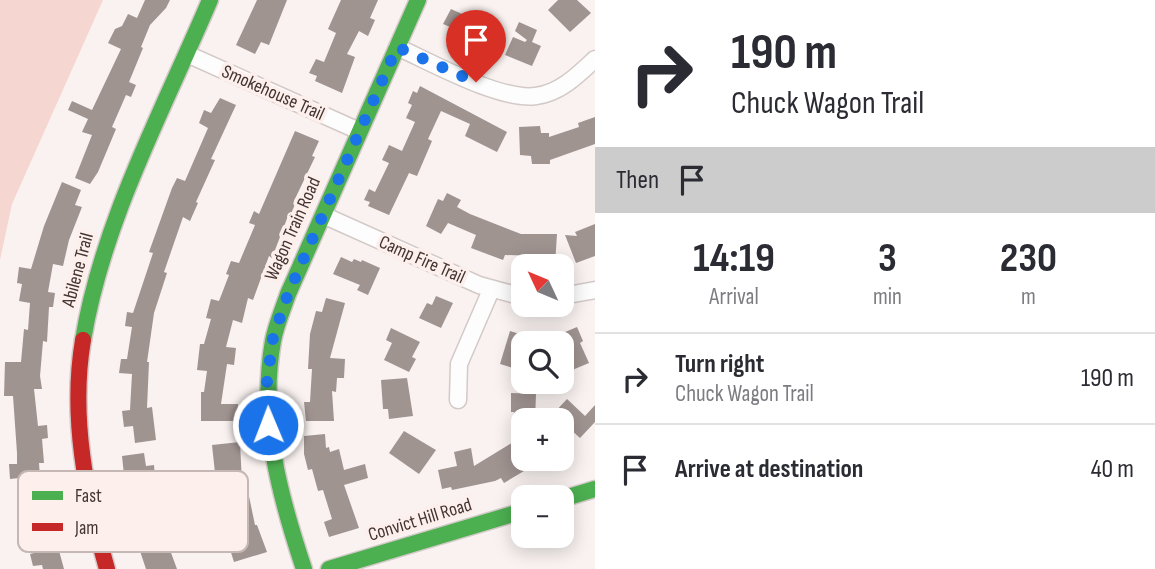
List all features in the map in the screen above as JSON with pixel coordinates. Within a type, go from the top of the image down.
[{"type":"street","name":"Abilene Trail","points":[[84,471],[79,397],[85,322],[97,269],[109,233],[210,0]]},
{"type":"street","name":"Wagon Train Road","points":[[303,569],[273,468],[267,382],[273,338],[288,294],[418,0]]},
{"type":"street","points":[[397,47],[495,90],[523,96],[535,96],[557,89],[595,59]]},
{"type":"street","name":"Smokehouse Trail","points":[[187,54],[359,131]]},
{"type":"street","name":"Camp Fire Trail","points":[[323,215],[491,290],[511,294]]},
{"type":"street","points":[[458,400],[459,364],[491,290]]},
{"type":"street","points":[[574,294],[595,290]]},
{"type":"street","points":[[574,495],[595,489]]},
{"type":"street","name":"Convict Hill Road","points":[[329,569],[511,515]]},
{"type":"street","name":"Abilene Trail","points":[[102,552],[107,569]]},
{"type":"shaded area","points":[[0,0],[103,0],[12,204],[0,260]]},
{"type":"building","points":[[145,0],[170,0],[150,25],[129,82],[136,85],[131,97],[126,95],[112,127],[116,129],[98,172],[90,184],[75,178],[92,135],[82,132],[88,119],[68,110],[72,101],[92,110],[121,49],[108,43],[115,29],[122,26],[128,14],[137,18]]},
{"type":"building","points":[[257,0],[287,0],[269,45],[261,42],[255,54],[236,45]]},
{"type":"building","points":[[341,0],[378,0],[370,18],[375,20],[368,36],[359,31],[347,54],[355,57],[342,93],[315,81],[317,76],[309,73],[316,59],[324,62],[336,33],[328,29]]},
{"type":"building","points":[[558,0],[577,0],[591,13],[570,32],[548,10]]},
{"type":"building","points":[[451,9],[491,27],[484,42],[478,39],[472,51],[452,41],[457,30],[443,24]]},
{"type":"building","points":[[519,22],[537,30],[532,42],[541,46],[532,66],[505,55],[513,37],[525,42],[527,40],[515,31]]},
{"type":"building","points":[[420,86],[507,132],[497,152],[465,136],[470,124],[441,111],[428,139],[432,141],[417,176],[409,173],[389,215],[368,206],[370,202],[364,200],[369,189],[375,192],[389,163],[382,160],[389,145],[402,151],[415,122],[406,118],[412,105],[408,103],[413,91],[417,93]]},
{"type":"building","points":[[220,98],[236,105],[211,159],[215,160],[190,221],[183,217],[164,272],[167,273],[154,313],[147,362],[147,408],[152,407],[156,440],[135,443],[133,426],[124,427],[122,411],[130,410],[132,374],[119,373],[121,359],[127,359],[132,327],[125,326],[127,312],[133,313],[153,253],[149,252],[172,188],[177,178],[185,181],[208,128],[199,123],[204,110],[211,113]]},
{"type":"building","points":[[595,117],[595,144],[550,160],[550,164],[532,164],[531,156],[520,155],[519,127],[540,126],[541,133],[549,133],[549,137],[579,127],[578,123]]},
{"type":"building","points":[[295,131],[319,141],[312,156],[315,157],[272,258],[269,256],[253,300],[248,298],[242,323],[233,320],[226,347],[236,348],[234,365],[227,364],[221,404],[238,404],[238,421],[201,421],[201,392],[204,392],[207,371],[197,370],[200,344],[204,344],[211,319],[206,318],[211,299],[219,301],[229,275],[226,274],[231,261],[239,263],[255,225],[249,223],[254,211],[259,214]]},
{"type":"building","points":[[62,182],[81,190],[75,205],[82,207],[69,240],[63,266],[53,264],[48,292],[55,293],[53,307],[49,307],[47,342],[43,341],[40,376],[42,389],[34,389],[38,426],[47,425],[48,438],[42,439],[44,463],[39,463],[40,471],[18,471],[18,478],[10,479],[9,464],[17,464],[17,453],[13,396],[4,396],[5,362],[21,362],[30,303],[19,301],[22,284],[17,283],[19,267],[31,269],[44,226]]},
{"type":"building","points":[[447,193],[461,200],[457,207],[521,234],[557,234],[556,254],[511,254],[505,255],[503,260],[471,248],[476,235],[448,223],[441,234],[426,226],[438,199],[443,201]]},
{"type":"building","points":[[595,224],[595,256],[576,263],[565,235],[577,236],[575,232]]},
{"type":"building","points":[[341,257],[352,262],[354,259],[361,262],[362,260],[380,268],[368,295],[357,290],[360,285],[333,274]]},
{"type":"building","points":[[436,296],[453,303],[441,328],[419,318],[427,303],[432,305]]},
{"type":"building","points":[[326,298],[345,303],[330,358],[345,359],[344,378],[337,378],[336,392],[332,391],[334,421],[306,421],[304,402],[310,402],[312,369],[308,369],[310,334],[316,311],[322,312]]},
{"type":"building","points":[[577,327],[583,341],[580,343],[589,363],[574,369],[574,331],[568,331]]},
{"type":"building","points":[[391,328],[420,342],[412,357],[416,359],[409,372],[384,360],[392,343],[386,340]]},
{"type":"building","points":[[510,331],[511,331],[511,367],[500,364]]},
{"type":"building","points":[[407,378],[413,416],[389,419],[388,409],[383,409],[381,380]]},
{"type":"building","points":[[511,394],[536,394],[535,408],[511,408]]},
{"type":"building","points":[[567,399],[585,416],[595,405],[595,422],[580,438],[574,433],[574,408],[559,408]]},
{"type":"building","points":[[404,431],[436,450],[419,474],[389,453]]},
{"type":"building","points":[[325,434],[326,448],[329,447],[330,452],[339,449],[344,470],[365,464],[368,478],[344,485],[359,528],[329,537],[324,522],[332,519],[323,490],[318,491],[312,469],[308,470],[304,454],[304,436]]},
{"type":"building","points":[[240,442],[241,471],[215,471],[212,445]]},
{"type":"building","points":[[511,443],[511,471],[524,471],[504,483],[501,478],[452,490],[451,487],[442,489],[438,470],[457,466],[454,452],[471,448],[474,466]]},
{"type":"building","points":[[144,453],[146,466],[154,465],[154,471],[124,471],[122,456]]},
{"type":"building","points":[[248,492],[255,525],[267,552],[234,562],[231,552],[248,552]]},
{"type":"building","points":[[59,552],[64,569],[33,566],[30,554]]},
{"type":"building","points":[[140,552],[171,552],[177,569],[146,569]]},
{"type":"traffic: fast","points":[[83,340],[92,295],[120,209],[210,0]]},
{"type":"traffic: fast","points":[[304,569],[280,485],[270,428],[268,399],[273,341],[288,294],[418,0]]},
{"type":"traffic: fast","points":[[574,495],[595,489]]},
{"type":"traffic: fast","points":[[329,569],[511,515]]},
{"type":"traffic: jam","points":[[83,340],[78,398],[85,471]]},
{"type":"traffic: jam","points":[[103,552],[107,569]]},
{"type":"route","points":[[268,425],[267,382],[273,338],[288,294],[397,47],[476,82]]}]
